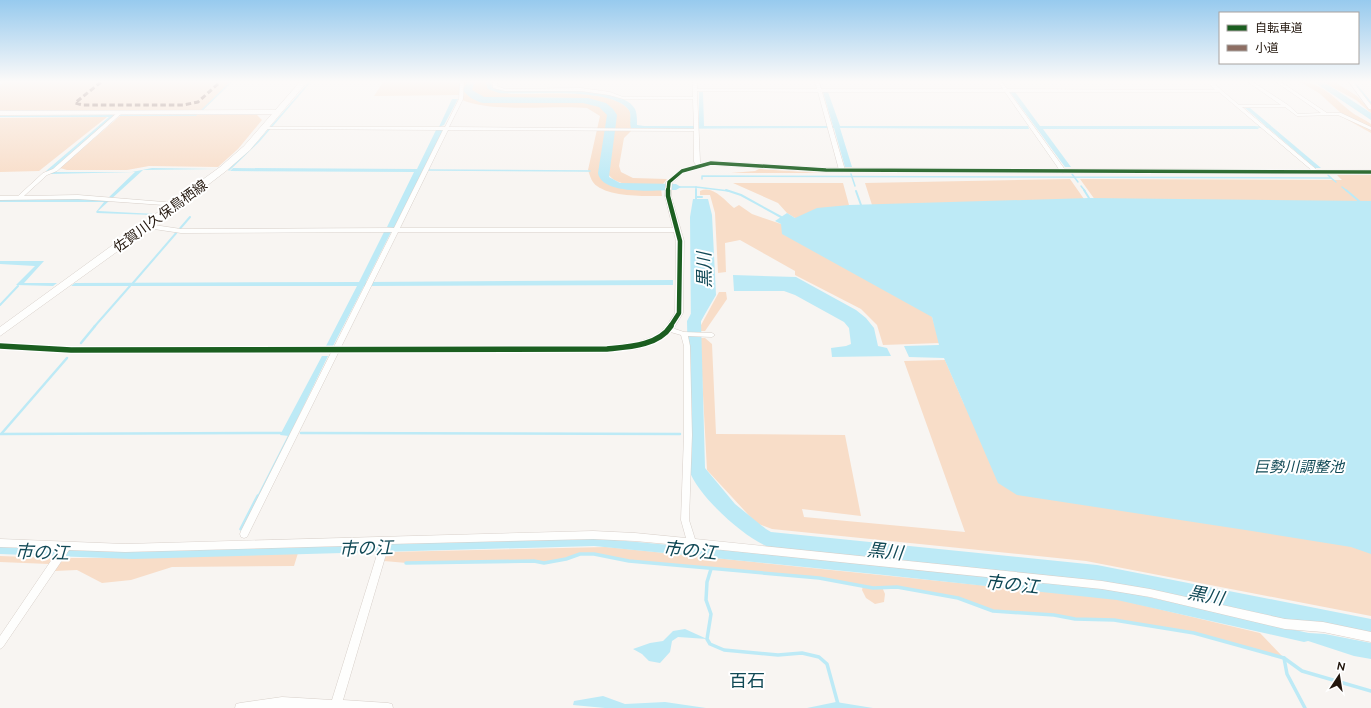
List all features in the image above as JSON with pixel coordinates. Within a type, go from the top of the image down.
[{"type":"main road","name":"佐賀川久保鳥栖線","points":[[0,332],[176,205],[247,148],[268,128],[274,115]]},
{"type":"street","points":[[19,198],[118,115]]},
{"type":"street","points":[[244,534],[453,115]]},
{"type":"street","points":[[696,115],[697,162],[699,165]]},
{"type":"street","points":[[827,115],[829,127],[842,170]]},
{"type":"street","points":[[1025,115],[1063,171]]},
{"type":"street","points":[[1249,115],[1315,172]]},
{"type":"street","points":[[1341,115],[1371,129]]},
{"type":"street","points":[[268,128],[601,130],[696,128]]},
{"type":"street","points":[[0,346],[71,350],[624,349],[650,342],[669,329],[679,313],[680,263],[677,230],[668,186],[682,171],[699,165],[726,163],[792,169],[842,170],[1371,172]]},
{"type":"street","points":[[0,198],[78,197],[176,205]]},
{"type":"street","points":[[147,226],[179,230],[677,230]]},
{"type":"street","points":[[669,329],[684,334],[712,335]]},
{"type":"street","points":[[684,334],[687,346],[688,435],[685,520],[692,544]]},
{"type":"street","points":[[0,543],[125,548],[593,535],[1102,585],[1150,593],[1285,624],[1323,627],[1371,637]]},
{"type":"street","points":[[335,706],[386,541]]},
{"type":"street","points":[[0,644],[67,545]]},
{"type":"street","points":[[240,708],[282,702],[388,708]]},
{"type":"shaded area","points":[[257,115],[262,120],[238,149],[218,167],[149,166],[127,170],[67,170],[60,168],[120,116]]},
{"type":"shaded area","points":[[598,115],[610,115],[599,174],[605,180],[619,187],[661,189],[662,196],[619,194],[603,190],[594,183],[588,170],[600,116]]},
{"type":"shaded area","points":[[615,115],[631,115],[631,131],[624,138],[619,166],[621,172],[633,178],[667,179],[663,184],[632,185],[617,181],[606,171]]},
{"type":"shaded area","points":[[1339,115],[1356,115],[1371,124],[1371,133]]},
{"type":"shaded area","points":[[107,117],[39,171],[0,172],[0,118]]},
{"type":"shaded area","points":[[759,169],[821,173],[731,173],[755,171]]},
{"type":"shaded area","points":[[1337,175],[1371,175],[1371,240],[872,205],[865,183],[1070,179],[1084,199],[1106,215],[1080,179],[1342,180]]},
{"type":"shaded area","points":[[733,183],[843,183],[849,205],[860,217],[932,317],[940,343],[883,345],[877,325],[861,309],[795,275],[795,271],[740,240],[725,243],[726,272],[718,273],[715,213],[710,195],[700,195],[700,191],[709,190],[714,192],[734,208],[739,205],[752,214],[781,224],[795,218],[787,213],[778,203]]},
{"type":"shaded area","points":[[719,292],[726,292],[727,299],[705,331],[701,331],[700,327]]},
{"type":"shaded area","points":[[700,338],[705,338],[712,344],[716,434],[845,435],[861,516],[802,509],[804,517],[965,532],[904,361],[945,360],[964,404],[1371,492],[1371,616],[1086,561],[772,529],[756,523],[707,470]]},
{"type":"shaded area","points":[[606,547],[1116,599],[1260,633],[1284,658],[1194,633],[1115,620],[1075,619],[1054,615],[993,611],[958,598],[897,587],[882,587],[885,594],[884,602],[875,604],[866,598],[862,590],[863,586],[819,578],[629,561],[594,554],[580,554],[566,559],[544,563],[534,561],[407,563],[384,561],[388,552]]},
{"type":"shaded area","points":[[298,553],[294,566],[172,567],[131,580],[102,583],[77,570],[54,571],[64,558],[141,558]]},
{"type":"shaded area","points":[[0,556],[54,558],[49,564],[0,562]]},
{"type":"water","points":[[115,115],[52,170],[56,172],[132,172],[152,168],[217,169],[143,170],[98,211],[156,214],[154,215],[97,213],[96,212],[104,202],[0,202],[0,199],[75,198],[106,200],[135,172],[51,174],[46,171],[109,117],[0,116]]},
{"type":"water","points":[[445,115],[449,115],[444,125],[439,127]]},
{"type":"water","points":[[630,115],[637,115],[637,125],[699,126],[699,115],[704,115],[704,126],[833,126],[830,115],[836,115],[840,126],[1028,126],[1029,129],[840,128],[852,167],[845,167],[834,128],[636,129],[631,128]]},
{"type":"water","points":[[1027,115],[1032,115],[1040,126],[1255,126],[1259,129],[1043,129],[1071,167],[1065,167]]},
{"type":"water","points":[[1253,115],[1258,115],[1321,168],[1315,168]]},
{"type":"water","points":[[436,130],[443,130],[394,228],[387,227],[414,172],[230,171],[233,168],[417,169]]},
{"type":"water","name":"巨勢川調整池","points":[[1089,198],[1371,201],[1371,554],[1351,547],[1017,495],[998,483],[944,358],[909,357],[904,346],[939,345],[932,317],[782,234],[781,224],[775,221],[787,213],[795,218],[817,208],[849,205]]},
{"type":"water","points":[[693,199],[708,199],[712,215],[716,295],[698,326],[698,330],[691,331],[690,217]]},
{"type":"water","points":[[384,232],[391,232],[366,282],[673,280],[673,285],[364,286],[333,346],[326,346],[357,286],[71,286],[75,283],[359,282]]},
{"type":"water","points":[[0,261],[44,261],[24,283],[57,283],[53,286],[16,285],[35,266],[0,264]]},
{"type":"water","points":[[733,275],[796,277],[856,310],[866,318],[874,328],[878,346],[887,348],[891,356],[832,357],[831,348],[851,344],[849,328],[844,322],[795,295],[784,291],[734,291]]},
{"type":"water","points":[[322,356],[328,356],[289,436],[280,435]]},
{"type":"water","points":[[685,629],[707,639],[678,637],[672,641],[670,652],[660,663],[649,661],[642,654],[633,649],[650,643],[663,641],[673,631]]},
{"type":"water","points":[[1293,632],[1325,634],[1371,643],[1371,659],[1354,656],[1296,637]]},
{"type":"water","points":[[603,696],[625,704],[665,702],[706,708],[605,708],[573,705],[574,701]]},
{"type":"water","points":[[836,702],[873,708],[807,708]]},
{"type":"waterway","points":[[229,170],[259,141],[281,115]]},
{"type":"waterway","name":"黒川","points":[[612,115],[603,173],[604,178],[619,186],[676,187]]},
{"type":"waterway","points":[[1255,127],[1270,127]]},
{"type":"waterway","points":[[429,170],[590,171]]},
{"type":"waterway","points":[[1328,175],[1331,178]]},
{"type":"waterway","points":[[702,179],[702,176],[852,176]]},
{"type":"waterway","points":[[852,176],[1074,177]]},
{"type":"waterway","points":[[852,176],[855,186]]},
{"type":"waterway","points":[[1074,177],[1331,178]]},
{"type":"waterway","points":[[1074,177],[1078,182]]},
{"type":"waterway","points":[[1331,178],[1336,182]]},
{"type":"waterway","points":[[1081,186],[1085,191]]},
{"type":"waterway","points":[[676,187],[696,187]]},
{"type":"waterway","points":[[696,187],[729,191]]},
{"type":"waterway","points":[[696,187],[696,197]]},
{"type":"waterway","points":[[1342,187],[1347,191]]},
{"type":"waterway","points":[[1084,190],[1089,198]]},
{"type":"waterway","points":[[1346,190],[1359,201]]},
{"type":"waterway","points":[[729,191],[741,195],[781,217]]},
{"type":"waterway","points":[[856,191],[861,205]]},
{"type":"waterway","name":"黒川","points":[[696,197],[702,197]]},
{"type":"waterway","points":[[133,283],[190,217]]},
{"type":"waterway","points":[[0,305],[18,286]]},
{"type":"waterway","points":[[94,327],[130,286]]},
{"type":"waterway","name":"黒川","points":[[698,313],[694,321],[697,469],[710,488],[729,509],[739,519],[760,535],[769,539],[1097,573],[1371,628]]},
{"type":"waterway","points":[[81,343],[95,326]]},
{"type":"waterway","points":[[2,433],[67,358]]},
{"type":"waterway","points":[[0,434],[281,433]]},
{"type":"waterway","points":[[301,433],[680,434]]},
{"type":"waterway","points":[[258,497],[289,436]]},
{"type":"waterway","points":[[241,529],[258,496]]},
{"type":"waterway","name":"市の江","points":[[0,550],[133,555],[594,542],[884,570],[1117,595],[1304,637]]},
{"type":"waterway","points":[[406,563],[534,561],[544,563],[566,559],[580,554],[594,554],[629,561],[819,578],[873,588],[897,587],[958,598],[993,611],[1054,615],[1075,619],[1114,620],[1194,633],[1284,658]]},
{"type":"waterway","points":[[711,569],[707,582],[706,600],[711,614],[707,639],[710,644],[724,650],[778,655],[802,653],[819,657],[827,664],[838,704]]},
{"type":"waterway","points":[[1284,658],[1302,671],[1371,691]]},
{"type":"waterway","points":[[1284,658],[1287,674],[1305,708]]},
{"type":"cycle path","points":[[0,346],[71,350],[607,349],[637,346],[658,338],[669,329],[679,313],[680,241],[668,196],[669,182],[682,171],[711,163],[826,170],[1371,172]]},
{"type":"district","name":"百石","points":[[747,680]]}]
